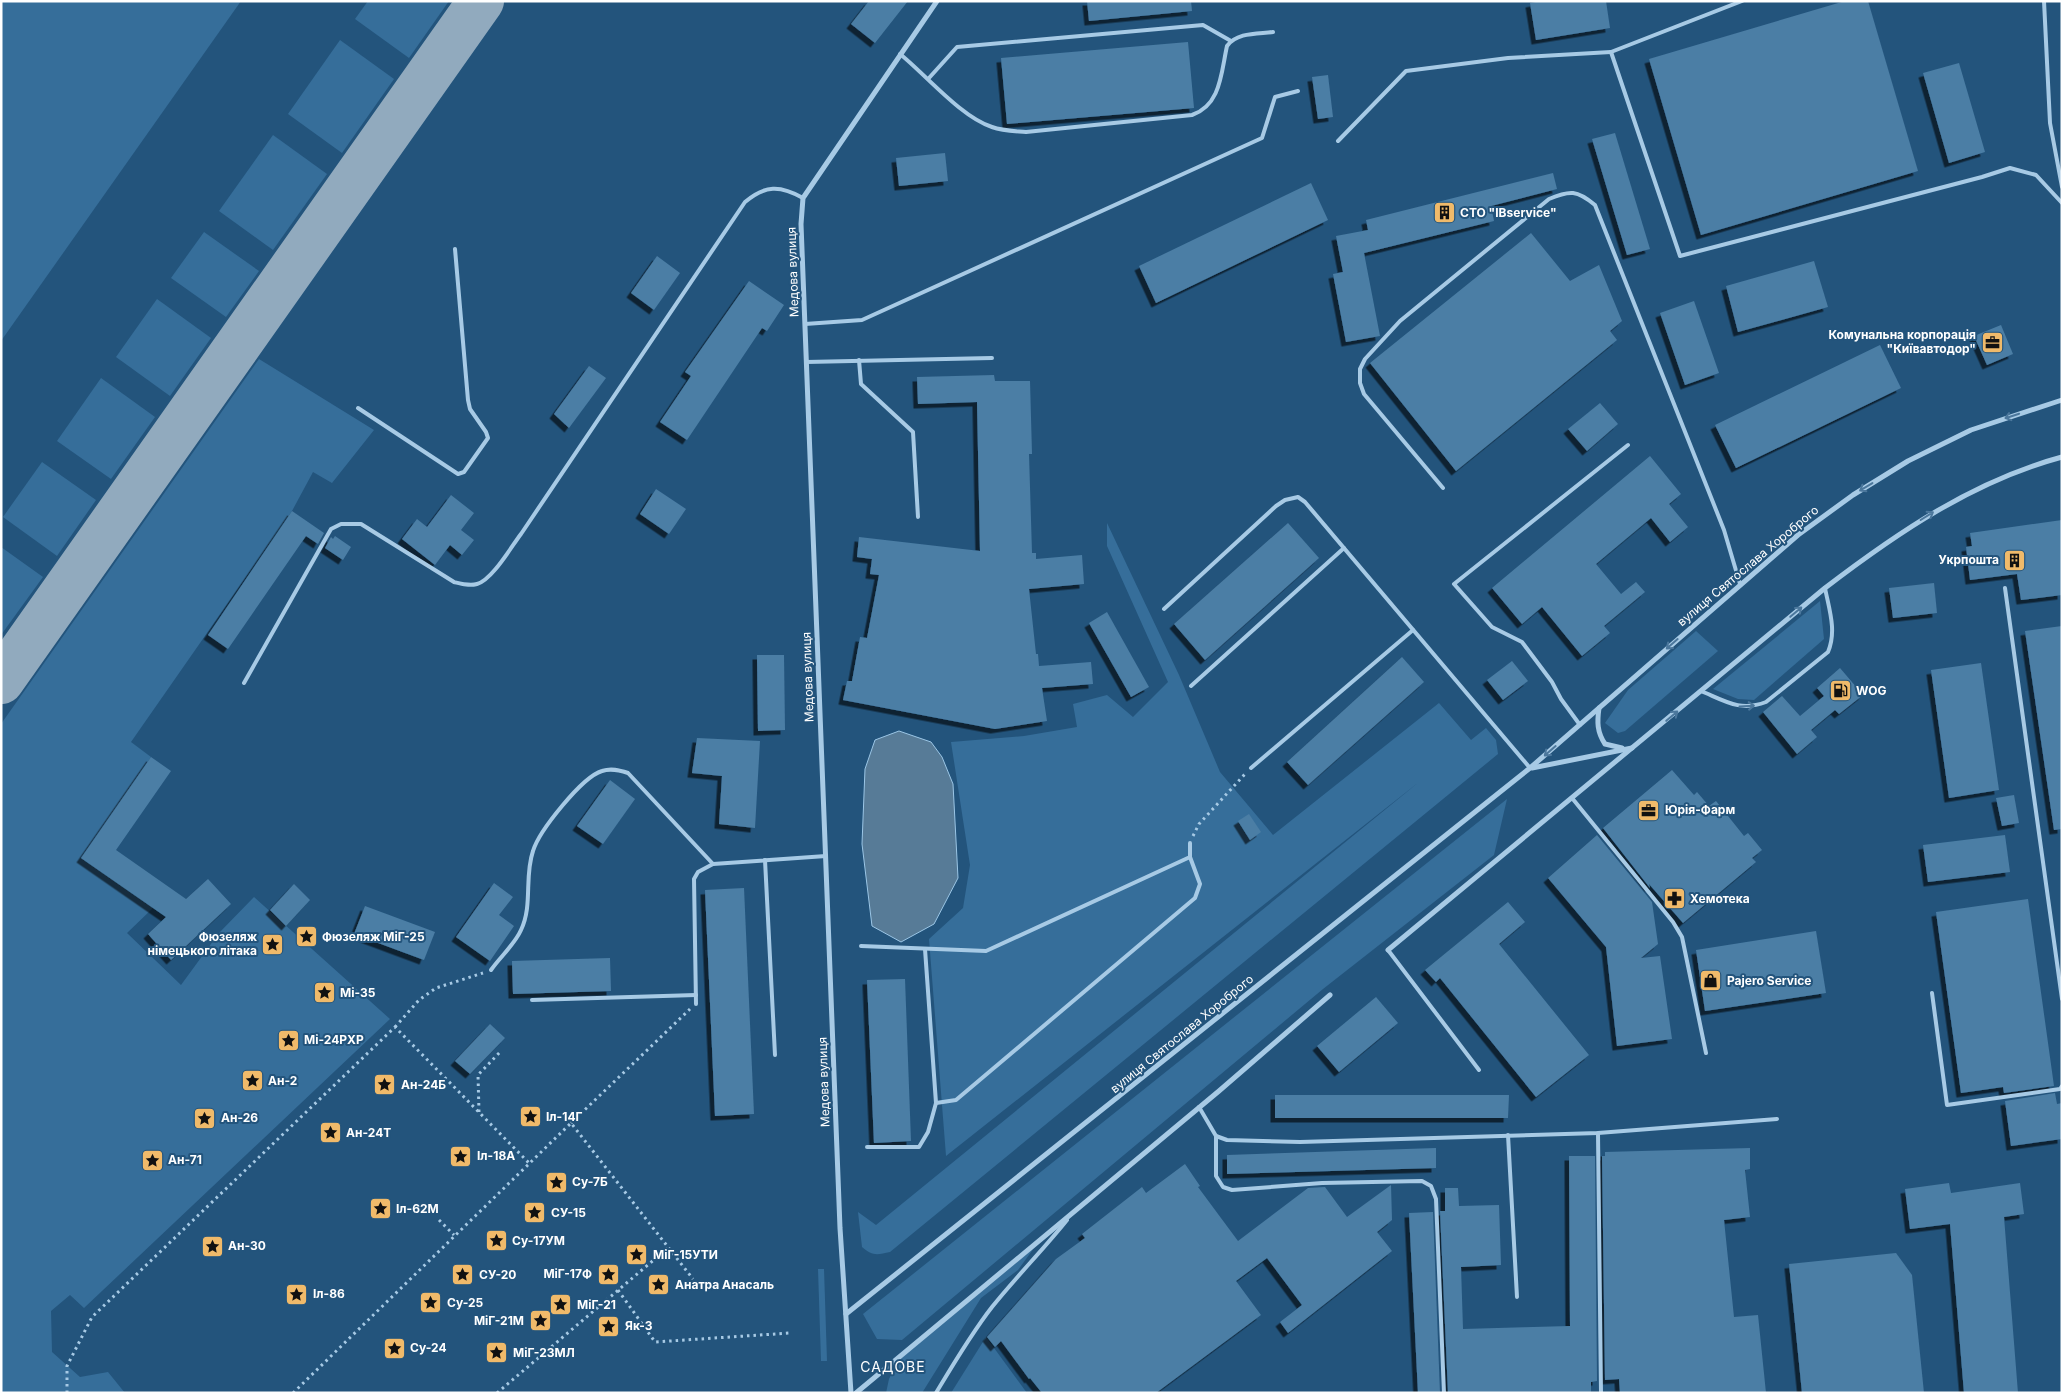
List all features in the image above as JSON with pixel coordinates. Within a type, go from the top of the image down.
[{"type":"street","name":"Медова вулиця","points":[[851,1393],[840,1228],[801,224],[803,198],[937,1]]},
{"type":"street","name":"вулиця Святослава Хороброго","points":[[846,1314],[1530,768],[1740,584],[1806,529],[1853,494],[1908,461],[1970,430],[2062,400]]},
{"type":"street","name":"вулиця Святослава Хороброго","points":[[1388,950],[1825,588],[1881,545],[1951,501],[2062,457]]},
{"type":"street","points":[[1599,708],[1597,725],[1599,736],[1605,744],[1618,748],[1634,748]]},
{"type":"street","name":"вулиця Святослава Хороброго","points":[[1530,768],[1634,748]]},
{"type":"street","points":[[856,1393],[1199,1107],[1330,995]]},
{"type":"lane","points":[[1338,141],[1406,71],[1508,58],[1611,52],[1742,1]]},
{"type":"lane","points":[[2044,1],[2050,123],[2062,188]]},
{"type":"lane","points":[[929,78],[957,47],[1203,24],[1231,41]]},
{"type":"lane","points":[[1231,41],[1243,36],[1273,32]]},
{"type":"lane","points":[[900,54],[970,116],[990,127],[1026,132],[1192,115],[1204,111],[1213,101],[1231,41]]},
{"type":"lane","points":[[1611,52],[1680,256],[2010,168],[2036,175],[2062,203]]},
{"type":"lane","points":[[805,324],[862,320],[1262,138],[1276,97],[1298,91]]},
{"type":"lane","points":[[244,684],[331,529],[341,524],[361,524],[454,582],[467,585],[479,584],[490,576],[521,534],[745,202],[764,189],[776,187],[790,190],[803,198]]},
{"type":"lane","points":[[1443,488],[1364,394],[1360,383],[1360,370],[1365,359],[1400,321],[1548,200],[1566,192],[1582,194],[1595,204],[1724,530],[1740,584]]},
{"type":"lane","points":[[358,408],[458,474],[464,472],[487,443],[486,432],[470,410],[468,400],[455,248]]},
{"type":"lane","points":[[806,362],[992,358]]},
{"type":"lane","points":[[859,360],[861,384],[913,432],[918,517]]},
{"type":"lane","points":[[1580,725],[1561,699],[1552,682],[1522,642],[1492,627],[1454,584],[1628,445]]},
{"type":"lane","points":[[1164,610],[1285,500],[1298,498],[1306,502],[1530,768]]},
{"type":"lane","points":[[1191,686],[1344,548]]},
{"type":"lane","points":[[1701,691],[1740,707],[1754,706],[1766,702],[1828,652],[1833,640],[1833,629],[1825,588]]},
{"type":"lane","points":[[2005,588],[2062,999]]},
{"type":"lane","points":[[1251,768],[1413,630]]},
{"type":"lane","points":[[490,970],[521,932],[528,911],[530,867],[533,851],[542,833],[588,779],[602,771],[616,769],[628,773],[713,864]]},
{"type":"lane","points":[[1572,798],[1673,922],[1682,938],[1706,1053]]},
{"type":"lane","points":[[936,1103],[956,1100],[1194,898],[1200,884],[1190,857],[1190,843]]},
{"type":"lane","points":[[696,1004],[694,880],[698,872],[713,864],[826,856]]},
{"type":"lane","points":[[861,946],[986,951],[1190,857]]},
{"type":"lane","points":[[765,860],[775,1056]]},
{"type":"lane","points":[[867,1147],[919,1147],[928,1132],[936,1103],[924,949]]},
{"type":"lane","points":[[1388,950],[1479,1070]]},
{"type":"lane","points":[[1932,993],[1947,1105],[2060,1089],[2062,1086]]},
{"type":"lane","points":[[532,1000],[696,995]]},
{"type":"lane","points":[[1199,1107],[1216,1136],[1216,1176],[1223,1187],[1232,1190],[1322,1183],[1422,1180],[1430,1186],[1436,1198],[1444,1393]]},
{"type":"lane","points":[[1216,1136],[1227,1140],[1300,1142],[1598,1133],[1777,1119]]},
{"type":"lane","points":[[1598,1133],[1601,1393]]},
{"type":"lane","points":[[1508,1135],[1517,1296]]},
{"type":"lane","points":[[936,1393],[968,1340],[993,1306],[1044,1250],[1073,1212]]},
{"type":"path","points":[[1190,843],[1199,824],[1251,768]]},
{"type":"path","points":[[67,1393],[67,1366],[92,1317],[395,1027],[419,1000],[436,988],[475,977],[490,970]]},
{"type":"path","points":[[293,1393],[529,1162],[696,1004]]},
{"type":"path","points":[[395,1027],[529,1162]]},
{"type":"path","points":[[479,1112],[478,1075],[500,1052]]},
{"type":"path","points":[[571,1123],[693,1279]]},
{"type":"path","points":[[439,1220],[454,1235]]},
{"type":"path","points":[[497,1393],[668,1247]]},
{"type":"path","points":[[618,1290],[655,1342],[790,1333]]},
{"type":"shaded area","points":[[1,1],[241,1],[1,341]]},
{"type":"shaded area","points":[[368,1],[449,1],[409,58],[355,19]]},
{"type":"shaded area","points":[[340,40],[394,79],[342,153],[288,114]]},
{"type":"shaded area","points":[[273,135],[327,174],[273,250],[219,211]]},
{"type":"shaded area","points":[[204,232],[259,271],[226,317],[171,278]]},
{"type":"shaded area","points":[[157,299],[211,338],[170,396],[116,357]]},
{"type":"shaded area","points":[[259,359],[374,430],[332,483],[313,472],[292,511],[131,742],[151,757],[81,858],[153,908],[127,933],[181,985],[219,933],[254,897],[390,1019],[84,1308],[70,1295],[51,1311],[52,1352],[80,1377],[108,1372],[125,1393],[1,1393],[1,724]]},
{"type":"shaded area","points":[[101,378],[155,417],[111,479],[57,441]]},
{"type":"shaded area","points":[[42,462],[96,500],[57,556],[3,517]]},
{"type":"shaded area","points":[[1107,523],[1179,675],[1220,772],[1273,835],[1439,703],[1471,740],[1486,728],[1496,740],[1498,754],[890,1252],[872,1253],[862,1247],[858,1212],[876,1225],[1419,782],[946,1156],[929,939],[963,908],[970,865],[951,742],[1024,736],[1077,727],[1073,704],[1107,695],[1133,717],[1168,682],[1107,546]]},
{"type":"shaded area","points":[[1,547],[43,577],[1,635]]},
{"type":"shaded area","points":[[1820,601],[1824,639],[1754,700],[1738,699],[1713,689]]},
{"type":"shaded area","points":[[1696,631],[1718,651],[1625,731],[1618,733],[1605,723],[1628,690]]},
{"type":"shaded area","points":[[899,731],[931,742],[942,757],[953,784],[958,878],[934,924],[901,942],[872,926],[862,844],[865,769],[875,740]]},
{"type":"shaded area","points":[[1507,799],[1494,855],[1323,989],[902,1340],[877,1339],[863,1314]]},
{"type":"shaded area","points":[[1034,1248],[1018,1270],[981,1298],[922,1393],[886,1393],[889,1379],[898,1361]]},
{"type":"shaded area","points":[[818,1269],[824,1269],[827,1361],[821,1361]]},
{"type":"shaded area","points":[[986,1337],[1027,1393],[951,1393]]},
{"type":"building","points":[[869,1],[908,1],[875,43],[851,24]]},
{"type":"building","points":[[1087,1],[1191,1],[1192,11],[1089,21]]},
{"type":"building","points":[[1541,1],[1606,1],[1610,28],[1536,40],[1530,3]]},
{"type":"building","points":[[1845,1],[1868,1],[1918,171],[1701,235],[1649,59]]},
{"type":"building","points":[[1188,42],[1194,108],[1007,124],[1001,58]]},
{"type":"building","points":[[1959,63],[1985,152],[1949,163],[1923,73]]},
{"type":"building","points":[[1328,75],[1333,117],[1318,119],[1312,77]]},
{"type":"building","points":[[1615,133],[1650,249],[1627,255],[1592,139]]},
{"type":"building","points":[[945,153],[948,181],[899,186],[896,158]]},
{"type":"building","points":[[1553,173],[1557,189],[1491,206],[1494,221],[1364,253],[1380,336],[1346,342],[1333,274],[1343,272],[1336,236],[1368,230],[1366,220]]},
{"type":"building","points":[[1311,183],[1328,220],[1156,303],[1139,266]]},
{"type":"building","points":[[1531,233],[1570,281],[1599,265],[1622,321],[1610,331],[1617,340],[1456,471],[1370,363]]},
{"type":"building","points":[[657,256],[680,273],[654,310],[631,293]]},
{"type":"building","points":[[1814,261],[1828,307],[1738,332],[1726,286]]},
{"type":"building","points":[[749,281],[784,305],[767,331],[762,328],[687,440],[660,422],[691,376],[685,372]]},
{"type":"building","points":[[1694,301],[1719,373],[1685,385],[1660,313]]},
{"type":"building","name":"Комунальна корпорація \"Київавтодор\"","points":[[2001,325],[2013,354],[1987,365],[1974,336]]},
{"type":"building","points":[[1880,345],[1901,388],[1736,468],[1715,425]]},
{"type":"building","points":[[589,366],[606,378],[569,428],[554,414]]},
{"type":"building","points":[[994,375],[995,381],[1030,381],[1032,454],[1029,454],[1032,553],[1036,553],[1036,559],[1082,555],[1084,584],[1029,589],[1039,666],[1091,662],[1093,684],[1042,688],[1047,721],[995,729],[843,700],[847,681],[852,681],[860,637],[867,638],[879,575],[870,574],[872,559],[857,557],[859,537],[980,551],[977,402],[918,404],[917,377]]},
{"type":"building","points":[[1600,403],[1618,424],[1587,451],[1568,429]]},
{"type":"building","points":[[1650,456],[1681,494],[1669,504],[1688,527],[1670,542],[1651,518],[1596,564],[1621,594],[1636,582],[1645,592],[1604,626],[1610,633],[1582,656],[1542,607],[1522,624],[1492,588]]},
{"type":"building","points":[[656,489],[686,509],[669,534],[640,514]]},
{"type":"building","points":[[451,495],[474,513],[461,530],[474,540],[462,555],[450,545],[435,565],[402,539],[417,519],[427,527]]},
{"type":"building","points":[[292,511],[324,533],[318,544],[306,536],[228,649],[208,635]]},
{"type":"building","name":"Укрпошта","points":[[2062,520],[2062,595],[2021,600],[2017,574],[1970,580],[1966,547],[1972,546],[1970,533]]},
{"type":"building","points":[[1288,523],[1319,558],[1205,660],[1174,624]]},
{"type":"building","points":[[335,536],[351,547],[343,560],[325,548],[331,537],[333,539]]},
{"type":"building","points":[[1934,583],[1937,613],[1893,618],[1889,588]]},
{"type":"building","points":[[1107,612],[1149,687],[1131,697],[1089,623]]},
{"type":"building","points":[[2062,626],[2062,829],[2054,830],[2025,631]]},
{"type":"building","points":[[757,655],[784,655],[785,730],[758,731]]},
{"type":"building","points":[[1402,657],[1424,682],[1308,785],[1287,762]]},
{"type":"building","points":[[1512,661],[1528,681],[1503,700],[1487,680]]},
{"type":"building","points":[[1981,663],[1999,790],[1949,798],[1931,670]]},
{"type":"building","points":[[1840,668],[1863,695],[1839,714],[1835,710],[1811,730],[1817,737],[1797,754],[1763,712],[1782,696],[1800,716],[1824,696],[1817,688]]},
{"type":"building","points":[[697,738],[760,741],[755,828],[719,824],[722,776],[692,773]]},
{"type":"building","points":[[151,757],[171,771],[116,850],[186,899],[208,879],[231,904],[171,960],[148,934],[166,917],[81,858]]},
{"type":"building","points":[[1672,770],[1694,795],[1697,792],[1709,806],[1716,801],[1744,836],[1748,833],[1762,850],[1752,858],[1756,862],[1683,923],[1649,884],[1650,888],[1603,828]]},
{"type":"building","points":[[610,780],[635,799],[603,844],[577,826]]},
{"type":"building","points":[[2014,795],[2019,823],[2002,826],[1996,798]]},
{"type":"building","points":[[1249,814],[1261,832],[1250,840],[1238,821]]},
{"type":"building","points":[[1597,835],[1652,902],[1658,944],[1641,958],[1660,956],[1672,1039],[1617,1046],[1606,947],[1548,878]]},
{"type":"building","points":[[2005,835],[2010,872],[1928,882],[1923,845]]},
{"type":"building","points":[[494,883],[513,897],[499,915],[514,926],[490,961],[456,937]]},
{"type":"building","points":[[294,884],[310,900],[286,926],[270,910]]},
{"type":"building","points":[[744,888],[754,1114],[715,1116],[705,890]]},
{"type":"building","points":[[2028,899],[2054,1086],[2004,1093],[2003,1087],[1961,1093],[1936,912]]},
{"type":"building","points":[[1508,902],[1525,922],[1499,944],[1589,1055],[1536,1097],[1440,978],[1436,982],[1425,970]]},
{"type":"building","points":[[365,906],[435,932],[424,960],[354,934]]},
{"type":"building","points":[[1816,931],[1826,993],[1705,1011],[1696,950]]},
{"type":"building","points":[[610,958],[611,991],[513,994],[512,961]]},
{"type":"building","points":[[905,979],[911,1141],[874,1143],[867,980]]},
{"type":"building","points":[[1376,997],[1398,1023],[1339,1072],[1317,1046]]},
{"type":"building","points":[[490,1024],[505,1038],[470,1074],[455,1061]]},
{"type":"building","points":[[2055,1093],[2057,1104],[2062,1103],[2062,1139],[2011,1146],[2005,1101]]},
{"type":"building","points":[[1275,1095],[1509,1095],[1508,1118],[1275,1118]]},
{"type":"building","points":[[1436,1148],[1436,1168],[1227,1174],[1227,1155]]},
{"type":"building","points":[[1750,1148],[1750,1169],[1745,1170],[1750,1217],[1724,1220],[1734,1317],[1758,1315],[1766,1393],[1620,1393],[1619,1379],[1605,1380],[1602,1156],[1605,1156],[1605,1152]]},
{"type":"building","points":[[1569,1156],[1595,1156],[1597,1381],[1591,1382],[1591,1393],[1448,1393],[1440,1211],[1445,1211],[1445,1188],[1458,1188],[1459,1206],[1499,1205],[1501,1265],[1461,1267],[1463,1329],[1570,1326]]},
{"type":"building","points":[[1185,1164],[1200,1186],[1198,1187],[1238,1241],[1308,1188],[1325,1187],[1347,1217],[1391,1185],[1392,1220],[1377,1232],[1392,1251],[1288,1333],[1280,1322],[1302,1305],[1267,1258],[1236,1281],[1261,1315],[1156,1393],[1042,1393],[1029,1379],[1001,1341],[995,1347],[987,1337],[1056,1259],[1085,1238],[1082,1234],[1142,1187],[1146,1193]]},
{"type":"building","points":[[1949,1183],[1951,1193],[2020,1183],[2024,1214],[2004,1217],[2018,1393],[1964,1393],[1950,1224],[1910,1229],[1905,1189]]},
{"type":"building","points":[[1433,1212],[1440,1393],[1418,1393],[1409,1213]]},
{"type":"building","points":[[1896,1253],[1912,1275],[1924,1393],[1802,1393],[1789,1264]]},
{"type":"taxiway","points":[[1,681],[481,1]]},
{"type":"place","name":"СТО \"IBservice\"","points":[[1444,213]]},
{"type":"place","name":"Комунальна корпорація \"Київавтодор\"","points":[[1992,342]]},
{"type":"place","name":"Укрпошта","points":[[2015,560]]},
{"type":"place","name":"WOG","points":[[1840,691]]},
{"type":"place","name":"Юрія-Фарм","points":[[1649,810]]},
{"type":"place","name":"Хемотека","points":[[1674,899]]},
{"type":"place","name":"Фюзеляж МіГ-25","points":[[306,937]]},
{"type":"place","name":"Фюзеляж німецького літака","points":[[273,944]]},
{"type":"place","name":"Pajero Service","points":[[1711,981]]},
{"type":"place","name":"Мі-35","points":[[324,993]]},
{"type":"place","name":"Мі-24РХР","points":[[288,1040]]},
{"type":"place","name":"Ан-2","points":[[252,1081]]},
{"type":"place","name":"Ан-24Б","points":[[385,1085]]},
{"type":"place","name":"Іл-14Г","points":[[530,1117]]},
{"type":"place","name":"Ан-26","points":[[205,1118]]},
{"type":"place","name":"Ан-24Т","points":[[330,1133]]},
{"type":"place","name":"Іл-18А","points":[[461,1156]]},
{"type":"place","name":"Ан-71","points":[[152,1160]]},
{"type":"place","name":"Су-7Б","points":[[556,1182]]},
{"type":"place","name":"Іл-62М","points":[[380,1209]]},
{"type":"place","name":"СУ-15","points":[[535,1213]]},
{"type":"place","name":"Су-17УМ","points":[[496,1241]]},
{"type":"place","name":"Ан-30","points":[[212,1246]]},
{"type":"place","name":"МіГ-15УТИ","points":[[637,1255]]},
{"type":"place","name":"МіГ-17Ф","points":[[608,1274]]},
{"type":"place","name":"СУ-20","points":[[463,1275]]},
{"type":"place","name":"Анатра Анасаль","points":[[659,1285]]},
{"type":"place","name":"Іл-86","points":[[297,1294]]},
{"type":"place","name":"Су-25","points":[[431,1303]]},
{"type":"place","name":"МіГ-21","points":[[561,1305]]},
{"type":"place","name":"МіГ-21М","points":[[540,1321]]},
{"type":"place","name":"Як-3","points":[[609,1326]]},
{"type":"place","name":"Су-24","points":[[394,1348]]},
{"type":"place","name":"МіГ-23МЛ","points":[[497,1353]]},
{"type":"district","name":"САДОВЕ","points":[[893,1367]]}]
